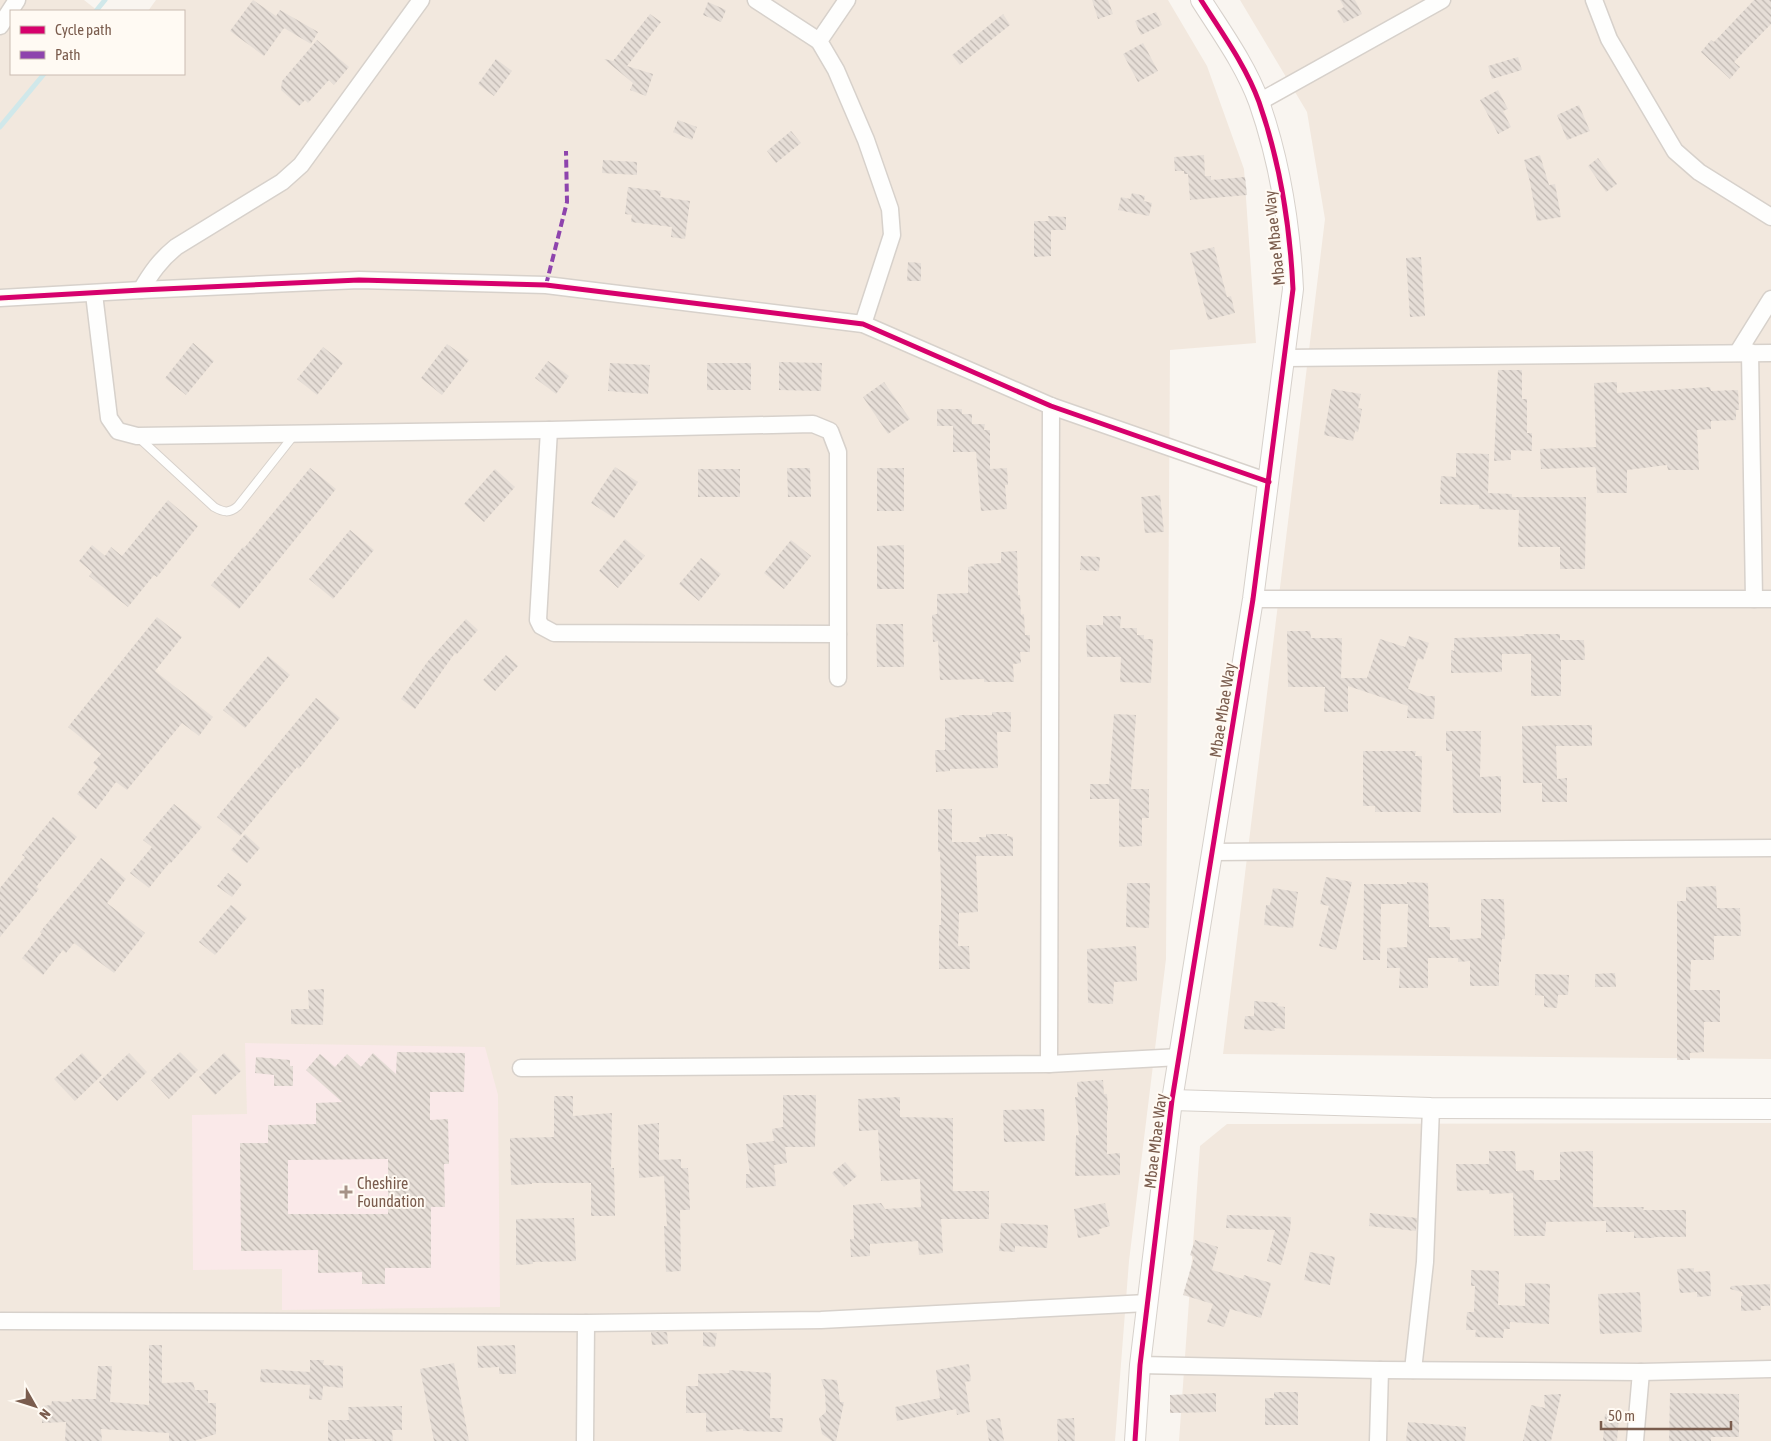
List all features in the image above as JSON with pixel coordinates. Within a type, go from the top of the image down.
[{"type":"street","points":[[141,290],[163,258],[192,237],[282,182],[302,165],[421,0]]},
{"type":"street","points":[[756,0],[819,41],[840,78],[866,140],[890,209],[892,235],[863,324]]},
{"type":"street","points":[[819,41],[847,0]]},
{"type":"street","name":"Mbae Mbae Way","points":[[1135,1441],[1140,1365],[1172,1100],[1253,599],[1293,289],[1283,190],[1259,102],[1243,68],[1201,0]]},
{"type":"street","points":[[1259,102],[1442,0]]},
{"type":"street","points":[[1594,0],[1608,39],[1675,152],[1699,172],[1771,217]]},
{"type":"street","points":[[0,26],[10,11]]},
{"type":"street","points":[[0,298],[359,280],[546,285],[863,324],[1052,406],[1269,482]]},
{"type":"street","points":[[94,294],[109,418],[118,431],[137,436],[813,424],[830,431],[838,452],[838,678]]},
{"type":"street","points":[[1754,599],[1744,352],[1771,299]]},
{"type":"street","points":[[1285,358],[1771,353]]},
{"type":"street","points":[[1049,1064],[1052,406]]},
{"type":"street","points":[[549,430],[538,620],[541,626],[554,633],[838,634]]},
{"type":"street","points":[[1253,599],[1771,599]]},
{"type":"street","points":[[1212,852],[1771,848]]},
{"type":"street","points":[[521,1068],[1049,1064],[1180,1057]]},
{"type":"street","points":[[1172,1100],[1431,1108],[1771,1109]]},
{"type":"street","points":[[1413,1370],[1425,1262],[1431,1108]]},
{"type":"street","points":[[0,1321],[586,1323],[822,1320],[1148,1303]]},
{"type":"street","points":[[585,1441],[586,1323]]},
{"type":"street","points":[[1140,1365],[1380,1370],[1641,1372],[1771,1369]]},
{"type":"street","points":[[1378,1441],[1380,1370]]},
{"type":"street","points":[[1635,1441],[1641,1372]]},
{"type":"lane","points":[[137,436],[214,507],[224,513],[232,511],[238,506],[295,434]]},
{"type":"shaded area","points":[[0,0],[84,0],[97,10],[10,10],[10,75],[185,75],[185,10],[149,10],[156,0],[1168,0],[1207,66],[1244,169],[1256,343],[1170,350],[1166,959],[1129,1261],[1115,1441],[0,1441]]},
{"type":"shaded area","points":[[1240,0],[1771,0],[1771,1059],[1223,1054],[1325,219],[1307,112]]},
{"type":"shaded area","name":"Cheshire Foundation","points":[[245,1043],[485,1047],[498,1095],[500,1307],[282,1310],[282,1269],[193,1270],[192,1115],[247,1114]]},
{"type":"shaded area","points":[[1771,1123],[1771,1441],[1179,1441],[1200,1146],[1227,1124]]},
{"type":"building","points":[[253,0],[276,16],[280,10],[318,32],[311,44],[284,28],[264,56],[230,31]]},
{"type":"building","points":[[1092,0],[1108,0],[1113,14],[1098,19]]},
{"type":"building","points":[[1340,0],[1355,0],[1362,14],[1344,23],[1337,11],[1344,7]]},
{"type":"building","points":[[1754,0],[1771,0],[1771,24],[1734,62],[1740,67],[1730,79],[1701,52],[1711,40],[1714,42]]},
{"type":"building","points":[[708,2],[726,10],[721,22],[703,15]]},
{"type":"building","points":[[1156,12],[1162,25],[1141,35],[1135,21]]},
{"type":"building","points":[[650,14],[661,22],[627,66],[653,74],[646,96],[630,90],[633,83],[604,59],[613,61]]},
{"type":"building","points":[[1003,14],[1010,25],[960,65],[952,55]]},
{"type":"building","points":[[317,40],[349,67],[334,85],[329,80],[308,103],[305,100],[299,106],[281,90],[282,81]]},
{"type":"building","points":[[1143,43],[1158,71],[1138,82],[1123,54]]},
{"type":"building","points":[[1518,57],[1522,70],[1492,79],[1488,66]]},
{"type":"building","points":[[496,59],[512,71],[494,96],[478,84]]},
{"type":"building","points":[[1498,90],[1508,109],[1503,111],[1511,127],[1498,134],[1480,100]]},
{"type":"building","points":[[1579,105],[1590,131],[1567,140],[1557,115]]},
{"type":"building","points":[[678,120],[697,127],[692,140],[673,132]]},
{"type":"building","points":[[791,131],[801,143],[776,163],[767,151]]},
{"type":"building","points":[[1204,155],[1205,176],[1211,176],[1211,180],[1245,177],[1247,195],[1190,200],[1188,174],[1184,174],[1184,171],[1175,171],[1174,157]]},
{"type":"building","points":[[1540,155],[1549,185],[1555,184],[1561,217],[1537,221],[1524,160]]},
{"type":"building","points":[[1598,158],[1617,184],[1606,192],[1588,166]]},
{"type":"building","points":[[603,160],[637,162],[637,175],[602,173]]},
{"type":"building","points":[[628,187],[661,191],[660,197],[690,201],[685,239],[671,237],[672,227],[631,222],[632,215],[625,214]]},
{"type":"building","points":[[1132,193],[1145,196],[1144,201],[1152,203],[1149,216],[1118,210],[1121,197],[1130,199]]},
{"type":"building","points":[[1048,216],[1066,217],[1066,230],[1051,230],[1051,256],[1034,257],[1034,221],[1049,221]]},
{"type":"building","points":[[1214,247],[1227,297],[1231,296],[1235,313],[1208,320],[1190,253]]},
{"type":"building","points":[[1421,257],[1425,316],[1410,317],[1406,258]]},
{"type":"building","points":[[908,262],[921,263],[921,281],[907,281]]},
{"type":"building","points":[[193,343],[214,361],[186,395],[165,378]]},
{"type":"building","points":[[447,344],[469,360],[442,395],[421,378]]},
{"type":"building","points":[[323,347],[343,363],[317,395],[297,379]]},
{"type":"building","points":[[548,361],[569,376],[556,394],[535,378]]},
{"type":"building","points":[[779,362],[822,363],[821,391],[779,390]]},
{"type":"building","points":[[610,363],[650,365],[648,394],[608,391]]},
{"type":"building","points":[[707,363],[751,363],[751,390],[707,390]]},
{"type":"building","points":[[1498,370],[1522,370],[1522,399],[1527,399],[1527,433],[1532,433],[1532,451],[1511,450],[1511,460],[1494,461]]},
{"type":"building","points":[[884,382],[910,419],[888,434],[863,397]]},
{"type":"building","points":[[1617,382],[1617,393],[1710,387],[1711,391],[1738,390],[1739,410],[1736,410],[1736,420],[1711,421],[1711,429],[1697,430],[1699,470],[1668,470],[1667,465],[1627,470],[1627,493],[1597,493],[1595,467],[1541,469],[1540,449],[1596,447],[1594,383]]},
{"type":"building","points":[[1332,389],[1361,394],[1358,408],[1362,409],[1358,432],[1355,431],[1353,441],[1324,435]]},
{"type":"building","points":[[937,409],[962,409],[962,414],[972,414],[972,424],[985,424],[984,430],[990,430],[990,469],[1007,468],[1008,485],[1005,485],[1007,509],[981,511],[976,452],[953,452],[953,426],[937,426]]},
{"type":"building","points":[[1456,453],[1489,454],[1488,493],[1512,494],[1512,497],[1586,497],[1585,569],[1560,569],[1560,547],[1518,547],[1519,510],[1479,509],[1479,505],[1440,504],[1441,476],[1456,477]]},
{"type":"building","points":[[615,467],[638,482],[614,518],[591,503]]},
{"type":"building","points":[[310,468],[336,489],[239,609],[211,585]]},
{"type":"building","points":[[787,468],[810,468],[811,497],[788,497]]},
{"type":"building","points":[[877,468],[904,468],[904,511],[877,511]]},
{"type":"building","points":[[495,469],[515,487],[484,522],[464,504]]},
{"type":"building","points":[[698,469],[740,469],[740,497],[698,497]]},
{"type":"building","points":[[1160,495],[1164,532],[1145,533],[1141,497]]},
{"type":"building","points":[[168,500],[198,526],[157,577],[154,575],[128,607],[89,576],[92,572],[79,561],[92,545],[105,556],[111,547],[122,556]]},
{"type":"building","points":[[350,530],[374,550],[333,599],[309,579]]},
{"type":"building","points":[[625,539],[645,556],[618,588],[599,571]]},
{"type":"building","points":[[791,540],[811,556],[784,589],[764,573]]},
{"type":"building","points":[[904,545],[904,589],[877,589],[877,546]]},
{"type":"building","points":[[1017,551],[1018,595],[1020,595],[1021,615],[1024,614],[1025,635],[1030,635],[1030,652],[1020,652],[1021,663],[1013,664],[1014,682],[984,682],[984,679],[940,680],[938,641],[933,642],[932,615],[937,614],[937,594],[968,593],[968,567],[974,566],[974,564],[1001,563],[1001,552]]},
{"type":"building","points":[[1081,556],[1100,557],[1099,571],[1080,570]]},
{"type":"building","points":[[701,558],[721,574],[699,601],[679,584]]},
{"type":"building","points":[[1103,616],[1121,616],[1120,628],[1137,628],[1137,635],[1144,635],[1144,639],[1153,639],[1151,683],[1120,682],[1121,657],[1087,657],[1086,625],[1103,625]]},
{"type":"building","points":[[157,617],[182,637],[155,671],[213,717],[199,736],[182,723],[127,790],[116,782],[96,809],[77,794],[98,767],[93,763],[101,754],[68,727]]},
{"type":"building","points":[[466,619],[478,630],[457,654],[455,653],[415,709],[401,699],[428,661]]},
{"type":"building","points":[[876,624],[903,624],[904,667],[877,667]]},
{"type":"building","points":[[1287,631],[1310,631],[1311,638],[1342,638],[1341,678],[1367,678],[1380,639],[1405,647],[1409,636],[1429,643],[1423,660],[1418,658],[1408,689],[1427,696],[1435,696],[1434,719],[1407,718],[1408,706],[1348,686],[1348,712],[1324,712],[1325,687],[1288,687]]},
{"type":"building","points":[[1524,634],[1560,634],[1560,640],[1584,640],[1585,660],[1561,660],[1561,696],[1531,696],[1531,654],[1502,654],[1502,672],[1451,673],[1451,650],[1454,651],[1454,638],[1524,636]]},
{"type":"building","points":[[506,655],[518,666],[495,691],[483,680]]},
{"type":"building","points":[[268,656],[290,675],[245,728],[223,710]]},
{"type":"building","points":[[316,698],[340,718],[299,769],[297,767],[240,836],[217,817]]},
{"type":"building","points":[[992,712],[1011,712],[1011,732],[997,732],[998,768],[950,769],[950,771],[936,772],[935,750],[945,750],[945,718],[959,717],[959,715],[992,715]]},
{"type":"building","points":[[1114,714],[1136,715],[1131,789],[1149,789],[1149,818],[1142,818],[1142,846],[1119,847],[1119,799],[1090,799],[1090,784],[1109,784]]},
{"type":"building","points":[[1592,725],[1592,746],[1556,746],[1557,779],[1567,778],[1567,802],[1542,802],[1542,783],[1523,783],[1522,726]]},
{"type":"building","points":[[1446,731],[1481,731],[1480,777],[1501,776],[1501,813],[1453,813],[1452,751],[1446,751]]},
{"type":"building","points":[[1363,751],[1416,751],[1415,756],[1422,756],[1421,812],[1375,812],[1375,806],[1363,806]]},
{"type":"building","points":[[174,804],[202,827],[149,888],[130,873],[152,847],[143,840]]},
{"type":"building","points":[[938,809],[952,809],[952,842],[980,842],[979,837],[986,837],[986,834],[1007,834],[1007,836],[1013,837],[1013,856],[976,856],[978,912],[959,913],[958,946],[969,946],[970,969],[939,969],[941,889],[940,852],[938,852]]},
{"type":"building","points":[[53,817],[77,837],[36,887],[39,889],[0,937],[0,888],[25,857],[22,855]]},
{"type":"building","points":[[245,834],[260,848],[247,863],[231,850]]},
{"type":"building","points":[[101,858],[126,879],[107,903],[145,933],[114,973],[74,943],[66,953],[63,950],[43,975],[22,958],[42,933],[40,932]]},
{"type":"building","points":[[228,873],[242,884],[232,897],[217,886]]},
{"type":"building","points":[[1326,877],[1352,882],[1336,950],[1319,946],[1329,906],[1320,904]]},
{"type":"building","points":[[1407,882],[1428,883],[1429,927],[1450,927],[1450,940],[1481,938],[1481,899],[1504,899],[1505,939],[1502,939],[1501,962],[1499,962],[1499,986],[1470,986],[1470,961],[1458,962],[1458,958],[1428,958],[1428,988],[1399,988],[1400,968],[1387,968],[1387,948],[1407,947],[1408,904],[1381,904],[1380,960],[1363,960],[1364,884],[1407,884]]},
{"type":"building","points":[[1127,883],[1150,883],[1149,928],[1126,927]]},
{"type":"building","points":[[1716,886],[1717,908],[1740,908],[1741,936],[1714,936],[1714,960],[1691,960],[1690,990],[1720,990],[1720,1022],[1704,1022],[1704,1052],[1690,1053],[1690,1060],[1677,1060],[1677,901],[1686,901],[1686,887]]},
{"type":"building","points":[[1273,888],[1298,892],[1293,928],[1264,925],[1266,905],[1270,905]]},
{"type":"building","points":[[231,905],[247,918],[215,955],[199,942]]},
{"type":"building","points":[[1136,946],[1137,981],[1114,982],[1113,1004],[1088,1003],[1087,949]]},
{"type":"building","points":[[1615,973],[1616,987],[1595,987],[1595,974]]},
{"type":"building","points":[[1535,974],[1569,975],[1568,995],[1558,995],[1557,1008],[1544,1007],[1544,996],[1535,995]]},
{"type":"building","points":[[324,989],[323,1025],[291,1024],[291,1009],[309,1009],[308,990]]},
{"type":"building","points":[[1254,1001],[1278,1003],[1277,1006],[1285,1007],[1285,1029],[1274,1028],[1275,1031],[1244,1029],[1245,1016],[1254,1016]]},
{"type":"building","points":[[180,1052],[198,1070],[169,1099],[151,1080]]},
{"type":"building","points":[[397,1052],[465,1053],[464,1092],[430,1092],[430,1120],[448,1119],[449,1164],[444,1164],[445,1207],[431,1207],[431,1268],[385,1268],[385,1284],[362,1284],[362,1272],[318,1273],[318,1250],[241,1251],[240,1143],[268,1143],[268,1125],[316,1124],[316,1103],[342,1102],[306,1070],[320,1054],[335,1067],[347,1054],[361,1067],[373,1053],[396,1074]],"holes":[[[388,1159],[388,1214],[288,1214],[288,1160]]]},
{"type":"building","points":[[82,1053],[102,1075],[75,1101],[54,1079]]},
{"type":"building","points":[[129,1053],[147,1072],[117,1101],[99,1082]]},
{"type":"building","points":[[224,1053],[241,1071],[215,1095],[199,1077]]},
{"type":"building","points":[[256,1057],[290,1060],[290,1066],[293,1066],[293,1086],[274,1086],[274,1075],[255,1073]]},
{"type":"building","points":[[1103,1080],[1104,1094],[1107,1094],[1108,1111],[1107,1154],[1120,1153],[1120,1175],[1075,1176],[1076,1135],[1079,1135],[1075,1097],[1078,1097],[1077,1082]]},
{"type":"building","points":[[783,1095],[816,1095],[815,1147],[785,1147],[787,1163],[774,1165],[776,1186],[746,1188],[746,1174],[750,1174],[746,1144],[774,1141],[772,1129],[783,1127]]},
{"type":"building","points":[[554,1096],[573,1096],[573,1116],[612,1113],[611,1168],[614,1168],[615,1216],[591,1216],[591,1183],[511,1185],[510,1138],[554,1137]]},
{"type":"building","points":[[900,1097],[900,1117],[953,1118],[953,1191],[989,1191],[989,1219],[941,1219],[943,1253],[919,1255],[918,1241],[870,1244],[870,1256],[851,1257],[850,1239],[854,1239],[853,1205],[881,1203],[885,1209],[921,1207],[920,1179],[881,1181],[878,1130],[859,1131],[858,1099]]},
{"type":"building","points":[[1044,1109],[1045,1141],[1004,1142],[1003,1110]]},
{"type":"building","points":[[659,1123],[659,1160],[681,1159],[681,1168],[688,1168],[690,1210],[680,1210],[681,1271],[666,1272],[664,1226],[667,1226],[664,1176],[639,1178],[638,1125]]},
{"type":"building","points":[[1489,1151],[1515,1151],[1516,1171],[1534,1170],[1534,1180],[1560,1180],[1560,1152],[1593,1151],[1593,1207],[1644,1207],[1643,1210],[1686,1210],[1686,1237],[1634,1238],[1634,1232],[1606,1232],[1606,1221],[1546,1222],[1545,1236],[1514,1236],[1513,1193],[1489,1194],[1489,1190],[1457,1191],[1456,1164],[1489,1164]]},
{"type":"building","points":[[845,1162],[857,1176],[844,1187],[832,1173]]},
{"type":"building","points":[[1105,1203],[1110,1226],[1099,1229],[1100,1234],[1078,1238],[1074,1209]]},
{"type":"building","points":[[1370,1213],[1417,1218],[1416,1231],[1369,1226]]},
{"type":"building","points":[[1227,1215],[1291,1217],[1290,1231],[1281,1265],[1267,1261],[1275,1230],[1226,1228]]},
{"type":"building","points":[[574,1218],[576,1261],[533,1262],[533,1264],[516,1265],[516,1219]]},
{"type":"building","points":[[1001,1223],[1048,1225],[1047,1248],[1015,1246],[1015,1252],[999,1251]]},
{"type":"building","points":[[1195,1240],[1218,1247],[1212,1270],[1243,1279],[1244,1275],[1271,1283],[1261,1318],[1230,1309],[1224,1327],[1207,1322],[1213,1304],[1183,1295],[1194,1257],[1190,1255]]},
{"type":"building","points":[[1310,1252],[1335,1257],[1330,1285],[1304,1280]]},
{"type":"building","points":[[1694,1268],[1694,1272],[1710,1271],[1711,1296],[1697,1297],[1697,1292],[1680,1293],[1677,1269]]},
{"type":"building","points":[[1471,1270],[1499,1271],[1498,1305],[1525,1306],[1525,1283],[1550,1284],[1549,1324],[1510,1322],[1510,1329],[1504,1329],[1503,1338],[1475,1337],[1476,1330],[1466,1330],[1467,1312],[1474,1312],[1475,1286],[1471,1286]]},
{"type":"building","points":[[1770,1284],[1770,1306],[1761,1306],[1761,1310],[1741,1311],[1742,1292],[1730,1289],[1731,1286]]},
{"type":"building","points":[[1640,1292],[1642,1332],[1600,1334],[1598,1294]]},
{"type":"building","points":[[651,1332],[667,1332],[668,1344],[652,1345]]},
{"type":"building","points":[[703,1332],[717,1333],[715,1347],[703,1346]]},
{"type":"building","points":[[149,1345],[162,1345],[162,1383],[193,1382],[195,1390],[208,1390],[208,1403],[216,1403],[216,1434],[194,1441],[169,1441],[169,1433],[101,1429],[102,1441],[65,1441],[66,1422],[42,1423],[42,1406],[51,1405],[52,1401],[71,1402],[72,1399],[96,1399],[98,1366],[112,1366],[110,1402],[149,1405]]},
{"type":"building","points":[[515,1345],[516,1374],[499,1374],[499,1367],[478,1368],[477,1346]]},
{"type":"building","points":[[310,1360],[324,1360],[323,1365],[343,1366],[343,1388],[323,1386],[322,1400],[309,1399],[310,1385],[260,1382],[261,1369],[310,1372]]},
{"type":"building","points":[[454,1363],[469,1441],[434,1441],[420,1369]]},
{"type":"building","points":[[969,1364],[971,1381],[965,1382],[970,1412],[957,1415],[956,1409],[897,1421],[895,1407],[940,1398],[936,1370]]},
{"type":"building","points":[[729,1370],[771,1373],[770,1418],[783,1418],[782,1432],[743,1431],[743,1429],[706,1432],[706,1413],[686,1413],[686,1386],[698,1386],[698,1374],[729,1373]]},
{"type":"building","points":[[821,1379],[837,1380],[840,1402],[844,1402],[836,1441],[832,1441],[822,1434],[819,1418],[826,1412],[825,1391]]},
{"type":"building","points":[[1274,1392],[1298,1392],[1298,1425],[1265,1425],[1265,1398],[1274,1398]]},
{"type":"building","points":[[1216,1393],[1216,1412],[1170,1413],[1170,1395]]},
{"type":"building","points":[[1670,1393],[1739,1394],[1739,1437],[1711,1437],[1711,1441],[1669,1441]]},
{"type":"building","points":[[1561,1394],[1551,1441],[1523,1441],[1531,1405],[1545,1408],[1544,1395]]},
{"type":"building","points":[[402,1406],[402,1430],[392,1430],[393,1441],[345,1439],[345,1441],[328,1441],[328,1420],[349,1420],[348,1407]]},
{"type":"building","points":[[1605,1414],[1619,1415],[1617,1441],[1603,1441]]},
{"type":"building","points":[[1000,1418],[1004,1441],[989,1441],[986,1420]]},
{"type":"building","points":[[1074,1418],[1075,1441],[1058,1441],[1057,1419]]},
{"type":"building","points":[[1408,1422],[1466,1427],[1465,1441],[1406,1441]]},
{"type":"waterway","points":[[97,10],[105,0]]},
{"type":"waterway","points":[[0,127],[43,75]]},
{"type":"marked path","points":[[546,285],[567,202],[566,151]]},
{"type":"cycle path","points":[[1135,1441],[1140,1365],[1172,1100],[1253,599],[1293,289],[1283,194],[1273,148],[1259,102],[1233,50],[1201,0]]},
{"type":"cycle path","points":[[0,298],[359,280],[546,285],[863,324],[1051,406],[1269,482]]},
{"type":"place","name":"Cheshire Foundation","points":[[346,1192]]}]
